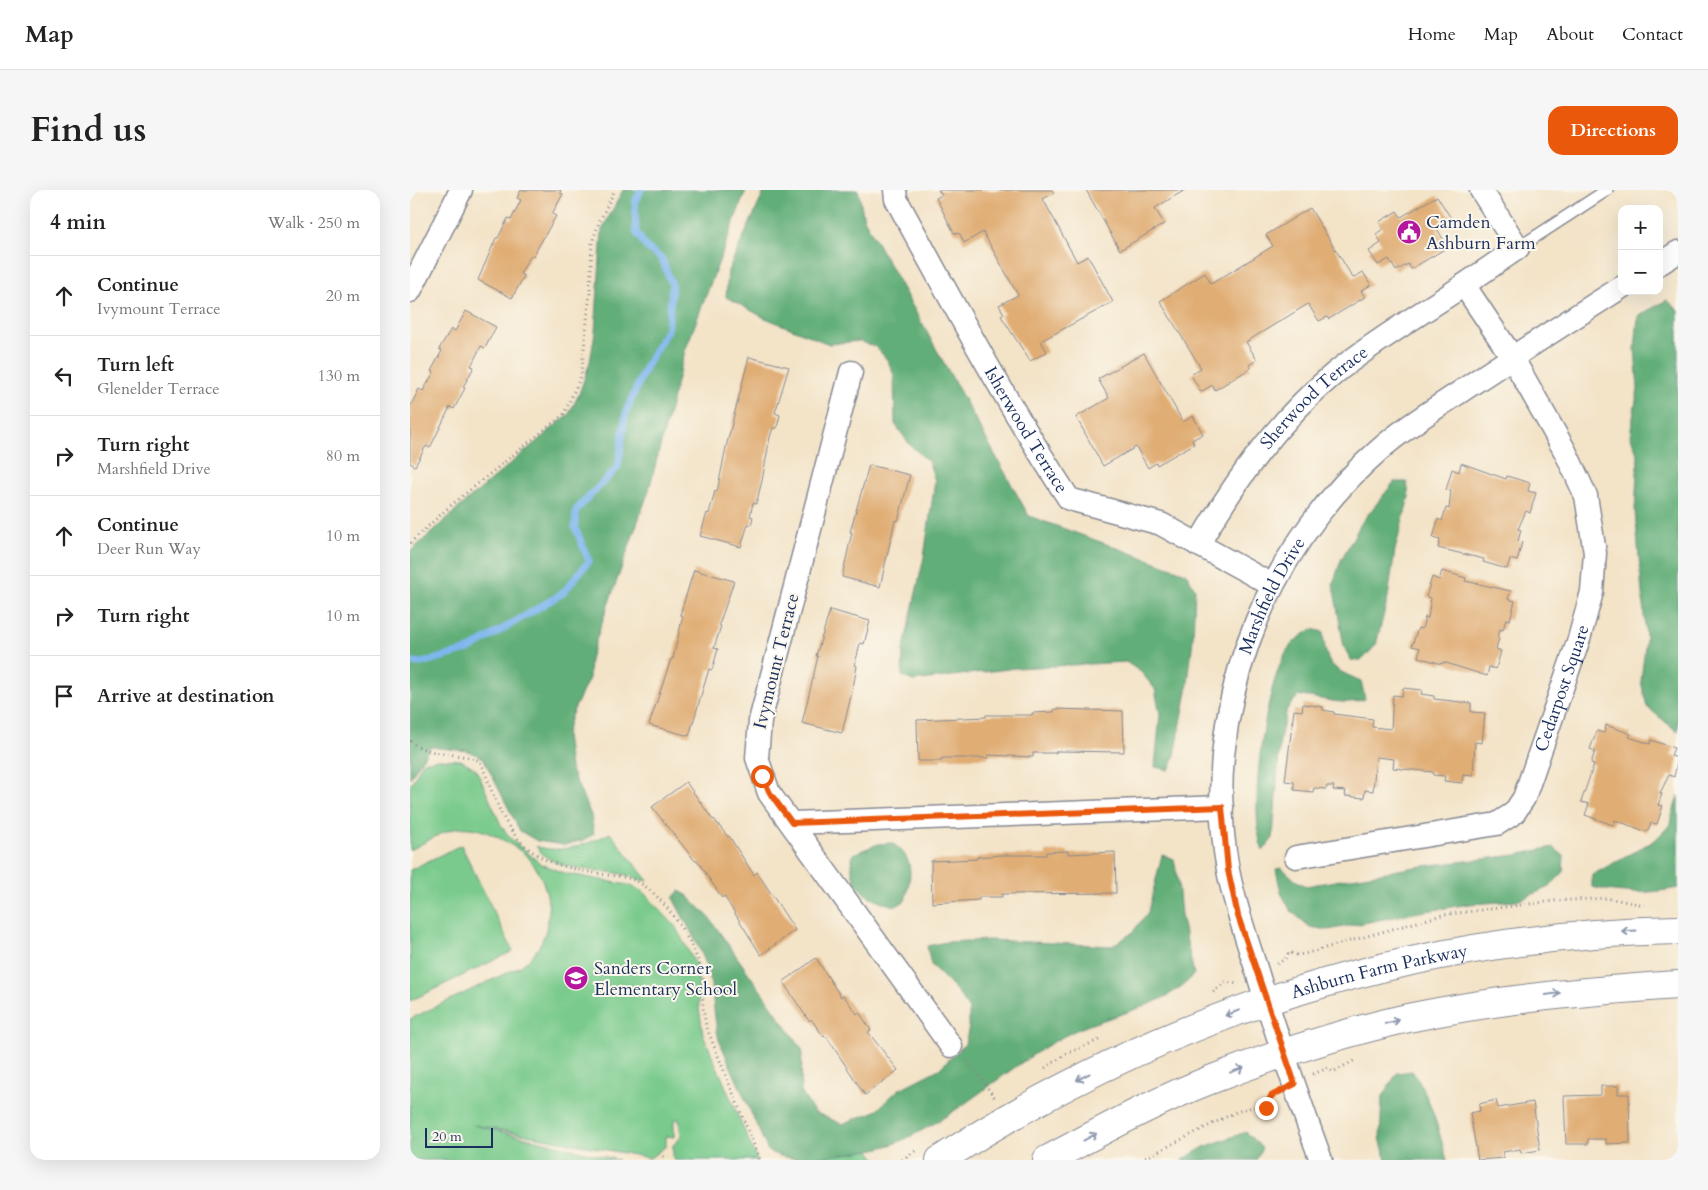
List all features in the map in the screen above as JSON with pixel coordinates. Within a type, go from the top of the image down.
[{"type":"main road","name":"Ashburn Farm Parkway","points":[[940,1160],[995,1125],[1104,1066],[1182,1032],[1266,1000],[1384,967],[1502,942],[1567,935],[1678,930]]},
{"type":"main road","points":[[1046,1160],[1157,1103],[1210,1080],[1338,1036],[1408,1018],[1465,1007],[1562,993],[1678,985]]},
{"type":"street","points":[[410,291],[461,190]]},
{"type":"street","name":"Isherwood Terrace","points":[[894,190],[896,199],[961,319],[1040,456],[1069,499],[1161,524],[1272,585]]},
{"type":"street","points":[[1481,190],[1518,248],[1464,285],[1512,357]]},
{"type":"street","points":[[1663,261],[1678,252]]},
{"type":"street","name":"Sherwood Terrace","points":[[1198,545],[1229,493],[1262,448],[1296,410],[1335,374],[1374,344],[1464,285]]},
{"type":"street","name":"Marshfield Drive","points":[[1321,1160],[1238,916],[1228,870],[1222,807],[1223,759],[1229,712],[1240,666],[1256,621],[1272,585],[1301,538],[1353,474],[1417,419],[1618,291]]},
{"type":"street","name":"Cedarpost Square","points":[[1296,857],[1497,824],[1514,813],[1524,798],[1581,630],[1592,592],[1595,553],[1586,496],[1552,425],[1512,357]]},
{"type":"street","name":"Ivymount Terrace","points":[[851,372],[760,721],[757,739],[757,758],[762,776],[770,793],[949,1043]]},
{"type":"street","points":[[792,823],[1222,807]]},
{"type":"lane","points":[[1518,248],[1607,190]]},
{"type":"path","points":[[410,544],[449,508],[564,414],[581,376],[590,293],[592,243],[599,222],[615,190]]},
{"type":"path","points":[[410,741],[419,748],[437,753],[468,756],[480,761],[511,830],[524,844],[541,857],[564,868],[634,880],[654,894],[676,920],[696,952],[703,975],[703,1004],[706,1026],[760,1160]]},
{"type":"path","points":[[949,1043],[958,1047],[996,1100]]},
{"type":"path","points":[[1142,1160],[1236,1112],[1252,1107],[1266,1108],[1271,1096],[1321,1069],[1328,1068],[1334,1072],[1341,1066],[1362,1057]]},
{"type":"green space","points":[[623,190],[746,190],[685,351],[648,493],[590,659],[589,678],[571,716],[566,734],[570,768],[591,815],[594,834],[584,840],[564,845],[537,841],[520,831],[483,758],[468,751],[430,747],[410,778],[410,552],[463,504],[569,414],[579,394],[590,362],[595,332],[602,230]]},
{"type":"green space","points":[[765,190],[858,190],[864,219],[1029,516],[1186,573],[1195,589],[1193,639],[1187,691],[1175,755],[1169,770],[1155,767],[1160,714],[1155,689],[1141,672],[1126,662],[1016,668],[913,681],[902,676],[903,651],[924,557],[935,481],[929,462],[910,445],[895,424],[894,375],[888,361],[876,347],[859,341],[829,344],[763,317],[726,297],[728,271]]},
{"type":"green space","points":[[1667,300],[1678,310],[1678,732],[1647,707],[1641,681],[1646,638],[1635,511],[1638,456],[1630,435],[1638,389],[1635,349],[1638,316]]},
{"type":"green space","points":[[1394,482],[1407,482],[1409,497],[1395,550],[1388,597],[1376,645],[1362,660],[1351,660],[1344,647],[1333,584],[1341,560],[1362,522]]},
{"type":"green space","points":[[1312,629],[1323,632],[1326,652],[1332,664],[1343,673],[1361,681],[1365,699],[1339,702],[1298,696],[1287,709],[1280,738],[1273,838],[1263,851],[1257,808],[1261,746],[1266,714],[1273,685],[1282,661],[1291,645]]},
{"type":"green space","points":[[439,759],[461,760],[476,769],[501,825],[510,838],[541,864],[564,873],[633,886],[644,893],[675,926],[698,969],[699,1008],[703,1034],[757,1160],[673,1160],[673,1145],[681,1137],[679,1119],[674,1120],[674,1137],[666,1136],[666,1146],[650,1158],[474,1125],[618,1160],[410,1160],[410,1019],[521,966],[533,955],[541,942],[548,914],[548,899],[544,884],[528,857],[493,835],[477,829],[453,829],[410,850],[410,786],[423,762]]},
{"type":"green space","points":[[1678,796],[1678,888],[1635,892],[1613,891],[1592,887],[1592,875],[1655,840],[1669,826]]},
{"type":"green space","points":[[610,833],[648,881],[622,874],[563,865],[552,861],[536,846],[564,849],[593,841]]},
{"type":"green space","points":[[892,843],[905,855],[910,869],[905,901],[896,906],[876,900],[861,890],[853,875],[852,865],[853,854],[878,844]]},
{"type":"green space","points":[[461,845],[513,951],[410,1001],[410,870]]},
{"type":"green space","points":[[1553,847],[1564,856],[1563,873],[1549,887],[1517,901],[1470,904],[1328,930],[1310,927],[1291,911],[1281,893],[1276,869],[1282,868],[1295,880],[1306,886],[1416,867],[1516,855]]},
{"type":"green space","points":[[1162,855],[1174,859],[1181,915],[1194,974],[1183,985],[1170,994],[1138,1009],[1072,1032],[1027,1059],[942,1119],[896,1143],[859,1152],[806,1158],[787,1157],[768,1151],[719,1040],[707,967],[696,941],[673,898],[679,891],[687,895],[708,916],[802,1049],[801,1092],[814,1112],[842,1124],[876,1111],[898,1090],[939,1069],[965,1044],[969,1026],[969,1009],[956,990],[931,965],[927,946],[946,942],[990,940],[1112,946],[1132,933],[1148,912]]},
{"type":"green space","points":[[1412,1071],[1429,1102],[1447,1160],[1386,1160],[1380,1138],[1382,1098],[1397,1073]]},
{"type":"green space","points":[[1246,1132],[1262,1148],[1256,1160],[1182,1160],[1204,1147]]},
{"type":"green space","points":[[868,1148],[877,1160],[805,1160]]},
{"type":"building","points":[[521,190],[561,190],[560,193],[563,194],[552,214],[556,216],[533,256],[531,255],[520,274],[524,276],[512,298],[478,280],[496,238],[498,238],[508,218],[511,220],[521,200],[517,198]]},
{"type":"building","points":[[938,190],[1052,190],[1054,193],[1043,199],[1077,262],[1088,256],[1113,302],[1041,341],[1047,352],[1030,361],[1001,316],[1004,314],[999,305],[1018,295],[983,232],[964,243],[960,234],[954,233],[936,198],[942,195]]},
{"type":"building","points":[[1086,190],[1185,190],[1155,208],[1164,224],[1120,250]]},
{"type":"building","name":"Camden Ashburn Farm","points":[[1437,196],[1452,220],[1437,229],[1448,247],[1411,269],[1408,264],[1396,271],[1389,259],[1378,265],[1369,251],[1381,243],[1376,234],[1383,229],[1379,222],[1397,211],[1401,217]]},
{"type":"building","points":[[1310,208],[1353,278],[1363,272],[1371,285],[1361,291],[1365,297],[1329,319],[1327,317],[1319,321],[1308,304],[1246,342],[1257,360],[1249,365],[1251,368],[1215,390],[1212,385],[1201,392],[1191,375],[1201,368],[1160,301],[1205,273],[1211,284],[1273,246],[1266,235]]},
{"type":"building","points":[[466,311],[496,327],[485,348],[481,346],[471,366],[474,367],[463,387],[465,388],[454,409],[450,407],[430,448],[426,446],[415,466],[410,463],[410,407],[419,389],[423,391],[434,372],[431,371],[442,351],[439,349],[451,329],[455,331]]},
{"type":"building","points":[[1144,353],[1183,422],[1193,416],[1203,434],[1192,440],[1194,444],[1157,465],[1156,463],[1148,468],[1136,447],[1103,466],[1076,417],[1109,398],[1098,379]]},
{"type":"building","points":[[749,357],[789,367],[775,413],[780,415],[777,428],[773,428],[770,437],[762,481],[756,504],[753,503],[750,516],[753,517],[751,525],[748,524],[741,547],[700,536],[707,513],[709,514],[715,491],[717,492],[726,447]]},
{"type":"building","points":[[1461,463],[1506,479],[1507,476],[1530,483],[1528,491],[1536,493],[1530,513],[1526,511],[1518,529],[1521,530],[1518,541],[1522,542],[1517,561],[1510,559],[1507,569],[1483,562],[1484,559],[1438,548],[1440,540],[1433,538],[1438,519],[1442,521],[1446,508],[1449,509],[1451,491],[1446,490],[1452,469],[1459,472]]},
{"type":"building","points":[[869,465],[910,475],[898,521],[895,520],[880,587],[842,577],[852,532],[850,532]]},
{"type":"building","points":[[694,570],[734,581],[719,625],[721,626],[714,648],[718,649],[712,670],[709,669],[689,736],[649,725],[671,659],[673,659],[683,615],[680,615]]},
{"type":"building","points":[[1442,571],[1466,578],[1465,581],[1511,591],[1508,599],[1515,601],[1510,620],[1506,619],[1503,630],[1500,629],[1496,649],[1501,651],[1496,669],[1489,667],[1487,676],[1443,662],[1442,664],[1418,657],[1420,648],[1412,646],[1418,628],[1422,629],[1425,617],[1428,618],[1431,598],[1426,597],[1432,577],[1439,580]]},
{"type":"building","points":[[830,610],[870,621],[864,644],[860,643],[855,665],[857,666],[853,688],[842,733],[802,723],[818,656],[816,656]]},
{"type":"building","points":[[1403,688],[1422,690],[1421,694],[1434,696],[1434,699],[1471,703],[1471,712],[1485,713],[1482,743],[1475,742],[1473,776],[1463,775],[1462,783],[1444,781],[1445,776],[1433,775],[1433,772],[1393,768],[1394,759],[1376,757],[1373,791],[1365,790],[1364,798],[1345,796],[1346,791],[1333,790],[1334,786],[1327,786],[1326,789],[1314,788],[1313,792],[1294,790],[1294,782],[1285,781],[1294,710],[1302,711],[1303,704],[1323,707],[1323,710],[1334,712],[1334,714],[1373,719],[1372,727],[1391,729],[1393,695],[1402,696]]},
{"type":"building","points":[[1054,709],[1123,711],[1124,752],[1056,751],[1056,753],[1033,753],[1033,757],[988,755],[988,758],[942,758],[942,761],[918,761],[917,720],[986,717],[986,715],[1032,715],[1032,713],[1054,712]]},
{"type":"building","points":[[1606,725],[1631,734],[1629,737],[1650,744],[1651,740],[1674,748],[1671,756],[1678,758],[1674,777],[1669,775],[1660,793],[1662,794],[1658,805],[1663,806],[1657,824],[1651,823],[1647,832],[1615,820],[1613,825],[1585,815],[1589,804],[1581,802],[1594,764],[1591,763],[1595,751],[1590,749],[1597,731],[1604,733]]},
{"type":"building","points":[[686,782],[713,820],[729,836],[754,875],[757,872],[795,930],[761,955],[724,896],[722,898],[697,860],[695,861],[652,807]]},
{"type":"building","points":[[1068,851],[1068,854],[1115,852],[1116,893],[1002,894],[1002,897],[979,897],[979,900],[932,903],[931,861],[977,859],[977,857],[1000,855],[1046,855],[1046,852]]},
{"type":"building","points":[[816,958],[841,997],[843,995],[857,1014],[859,1012],[871,1030],[868,1032],[898,1070],[865,1095],[826,1036],[824,1037],[811,1019],[809,1021],[783,982]]},
{"type":"building","points":[[1601,1086],[1618,1086],[1618,1094],[1629,1094],[1630,1143],[1606,1144],[1606,1139],[1588,1139],[1588,1144],[1566,1144],[1564,1096],[1601,1095]]},
{"type":"building","points":[[1496,1100],[1498,1108],[1533,1102],[1540,1150],[1521,1153],[1520,1149],[1503,1152],[1504,1158],[1478,1160],[1470,1113],[1480,1111],[1479,1104]]},
{"type":"waterway","points":[[410,662],[421,663],[468,650],[563,593],[589,561],[575,527],[576,510],[618,467],[626,412],[646,366],[668,329],[672,285],[662,259],[646,247],[636,232],[635,202],[641,190]]},
{"type":"place","name":"Camden Ashburn Farm","points":[[1409,232]]},
{"type":"place","name":"Sanders Corner Elementary School","points":[[576,978]]},
{"type":"route","points":[[762,776],[770,793],[792,823],[1222,807],[1228,870],[1238,916],[1295,1084],[1271,1096],[1266,1108]]}]
